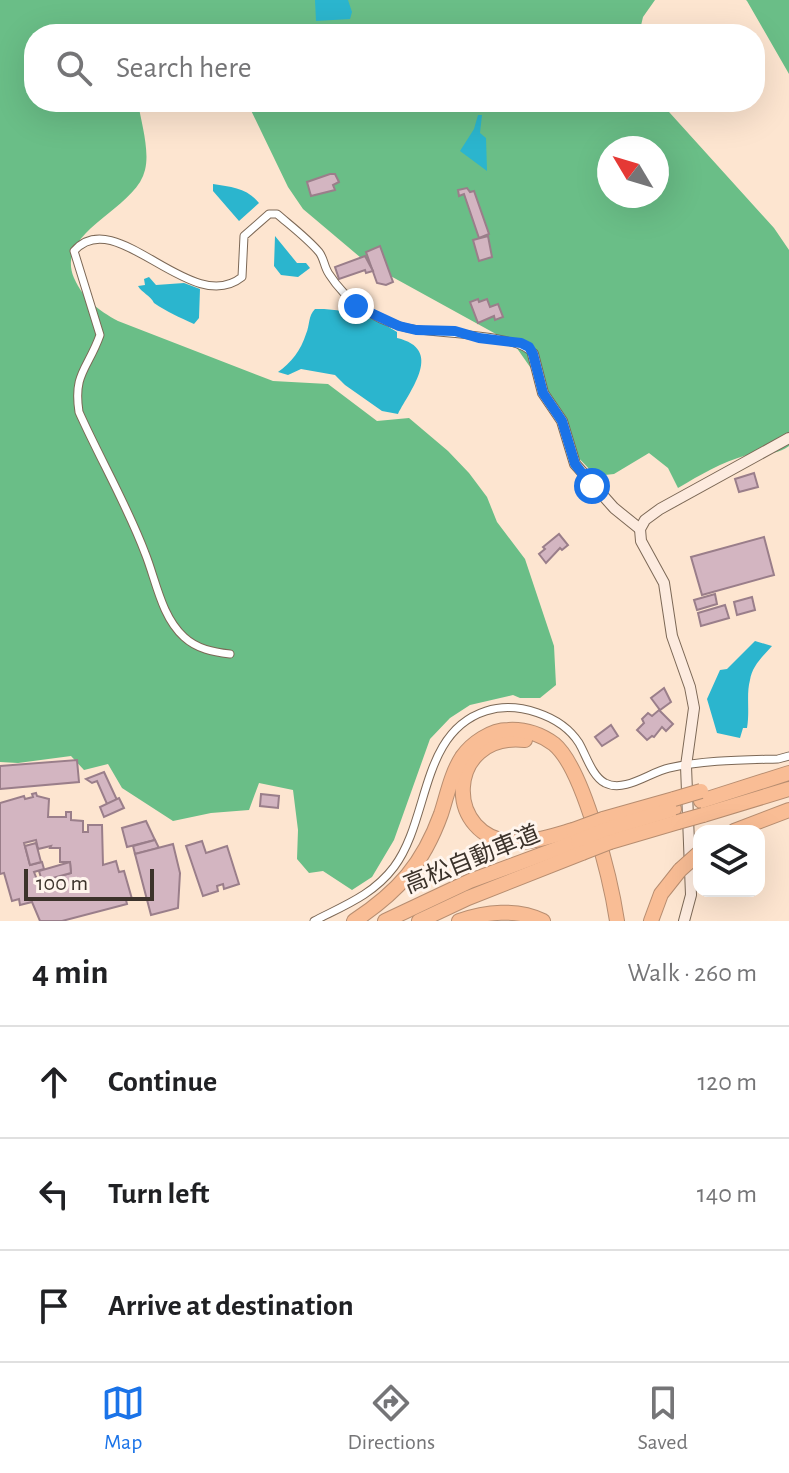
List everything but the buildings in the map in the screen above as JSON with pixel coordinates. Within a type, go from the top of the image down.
[{"type":"highway","points":[[354,921],[396,890],[413,870],[428,847],[462,757],[479,740],[499,730],[537,734],[565,757],[576,778],[602,853],[617,921]]},
{"type":"highway","points":[[609,921],[598,867],[570,786],[560,766],[545,749],[530,741],[511,739],[494,742],[477,753],[466,769],[462,786],[463,803],[469,818],[482,831],[498,840],[518,842],[577,841],[606,830],[789,773]]},
{"type":"highway","points":[[577,841],[701,802],[789,789]]},
{"type":"highway","points":[[750,825],[789,810]]},
{"type":"highway","name":"高松自動車道","points":[[385,921],[470,881],[577,841]]},
{"type":"highway","name":"高松自動車道","points":[[419,921],[577,841]]},
{"type":"highway","points":[[651,921],[661,894],[693,858]]},
{"type":"highway","points":[[459,921],[497,912],[543,921]]},
{"type":"street","points":[[230,654],[211,652],[196,646],[171,621],[145,552],[79,412],[75,391],[100,335],[74,251],[91,239],[129,247],[180,277],[225,286],[242,277],[244,236],[269,214],[277,214],[321,254],[327,271],[346,297],[364,311],[416,330],[455,331],[479,338],[521,343],[533,354],[543,393],[562,421],[575,464],[614,508],[640,529]]},
{"type":"street","points":[[684,921],[691,895],[686,766],[694,708],[672,636],[664,583],[641,541],[640,529],[645,520],[660,509],[789,438]]},
{"type":"street","points":[[314,921],[373,890],[392,870],[408,847],[437,756],[447,738],[466,720],[487,710],[528,710],[561,725],[576,738],[595,773],[605,783],[616,785],[632,783],[667,768],[789,756]]},
{"type":"green space","points":[[0,0],[655,0],[641,24],[24,24],[24,112],[140,112],[146,162],[139,184],[75,247],[71,262],[74,278],[87,298],[118,321],[273,381],[328,384],[377,421],[409,418],[469,473],[487,497],[497,522],[525,559],[554,646],[556,685],[540,698],[513,695],[470,705],[450,718],[430,739],[394,840],[372,877],[352,890],[323,871],[309,873],[297,859],[298,830],[293,790],[259,783],[249,810],[211,813],[173,821],[122,788],[108,764],[84,770],[71,756],[18,763],[0,762]]},
{"type":"green space","points":[[789,0],[789,74],[765,32],[765,24],[760,24],[747,1]]},
{"type":"green space","points":[[252,112],[669,112],[774,228],[789,250],[789,446],[777,452],[747,455],[729,461],[678,488],[668,468],[649,453],[614,474],[596,476],[570,449],[567,420],[514,344],[367,263],[303,209],[288,187]]},
{"type":"water","points":[[315,0],[348,0],[352,12],[350,19],[316,21]]},
{"type":"water","points":[[478,115],[482,115],[480,133],[486,138],[487,171],[460,151],[474,129]]},
{"type":"water","points":[[213,184],[244,191],[259,203],[239,221],[213,191]]},
{"type":"water","points":[[275,236],[297,263],[306,263],[310,268],[298,277],[281,275],[274,266]]},
{"type":"water","points":[[149,277],[156,285],[184,283],[200,289],[199,318],[194,324],[154,303],[138,286],[145,285],[144,279]]},
{"type":"water","points":[[315,309],[347,312],[379,322],[397,332],[397,338],[411,343],[419,351],[420,371],[398,414],[382,411],[335,375],[301,369],[288,375],[278,372],[298,351]]},
{"type":"water","points":[[755,641],[772,646],[751,675],[747,728],[743,728],[740,738],[717,733],[707,699],[720,670],[727,669]]},
{"type":"route","points":[[356,306],[399,326],[416,330],[455,331],[529,347],[543,393],[562,421],[575,464],[592,486]]}]
